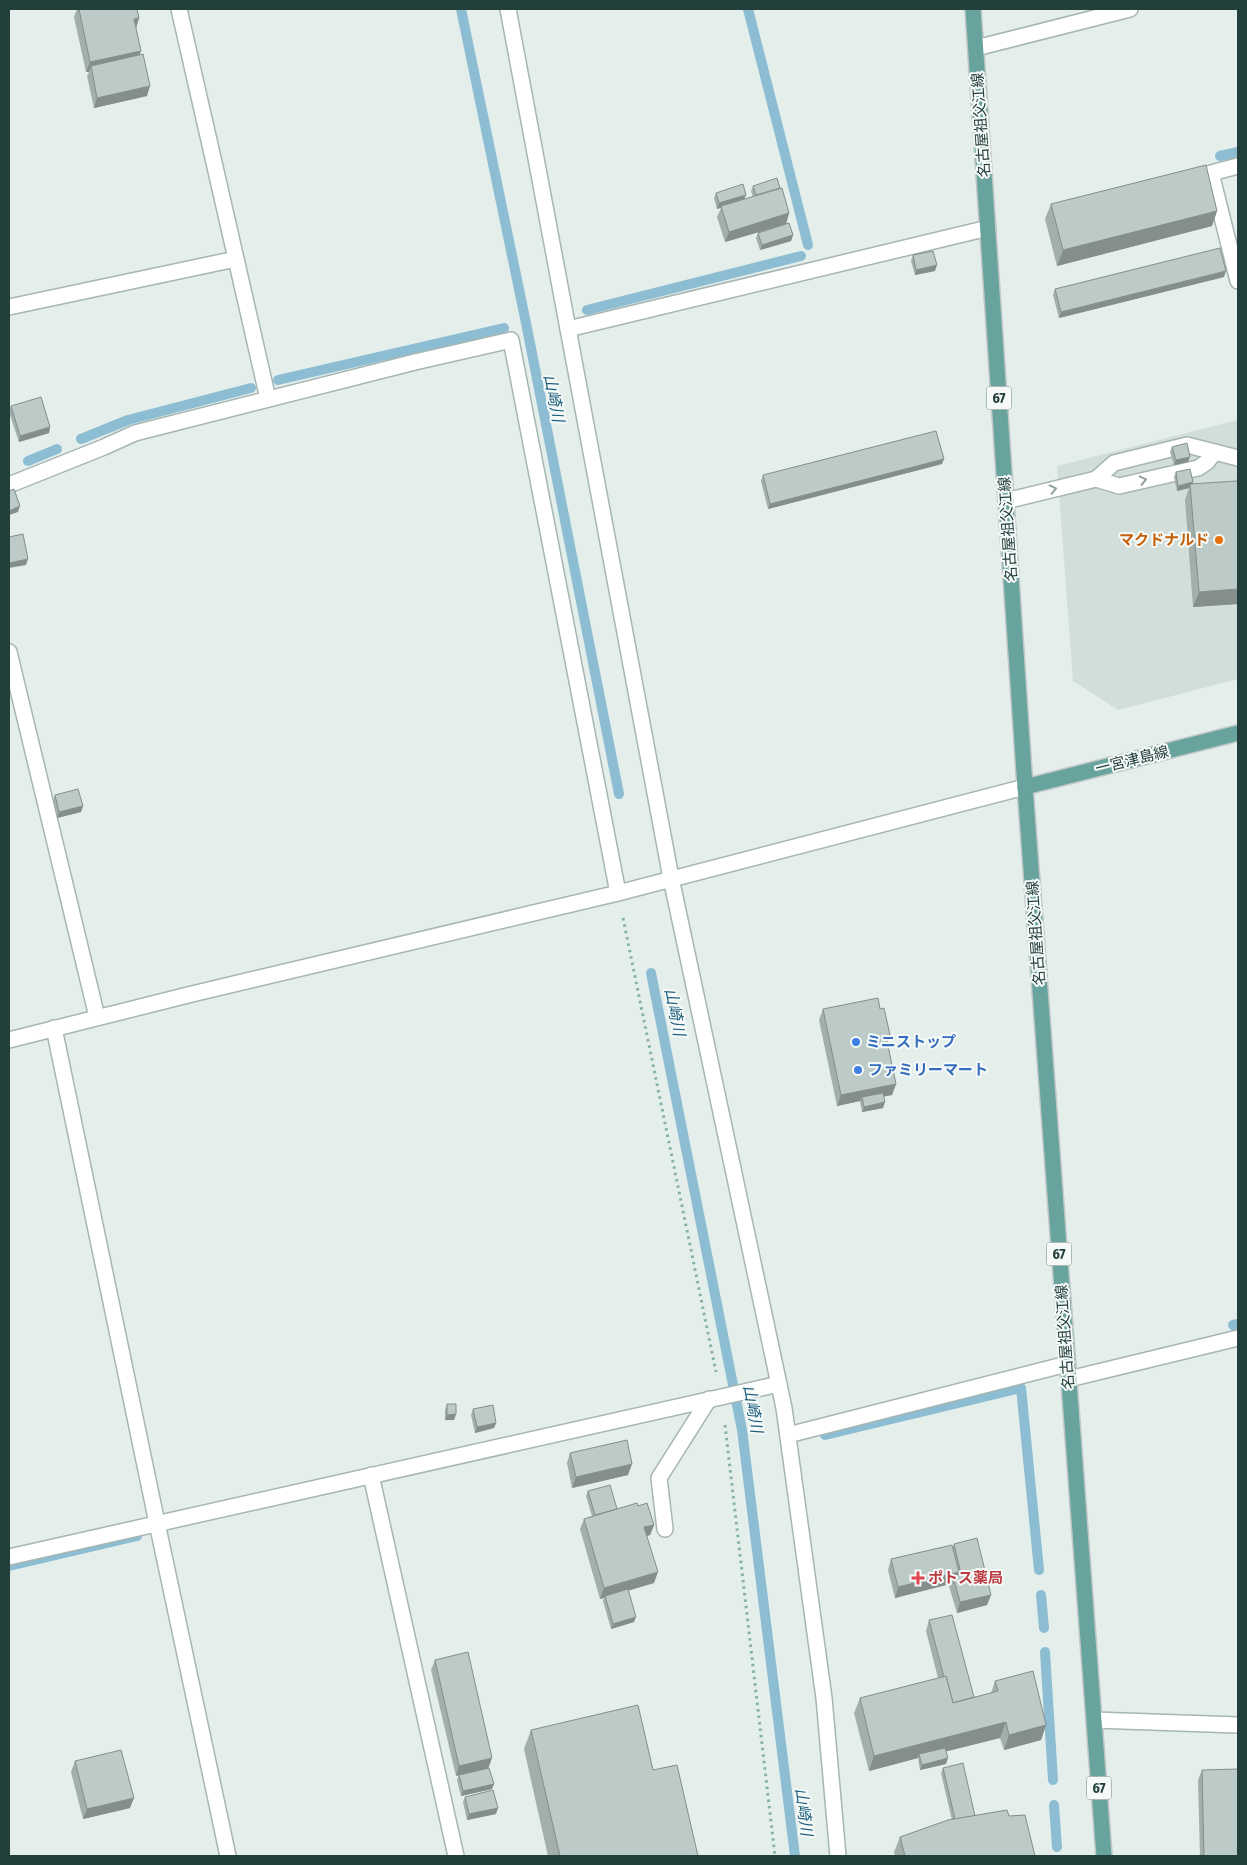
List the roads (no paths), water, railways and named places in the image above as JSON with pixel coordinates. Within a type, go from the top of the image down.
[{"type":"main road","name":"名古屋祖父江線","points":[[973,9],[1025,787],[1104,1856]]},
{"type":"main road","name":"一宮津島線","points":[[1025,787],[1238,733]]},
{"type":"street","points":[[179,9],[268,399]]},
{"type":"street","points":[[508,9],[671,878],[779,1384],[788,1435],[824,1698],[838,1856]]},
{"type":"street","points":[[976,48],[1130,9]]},
{"type":"street","points":[[1238,166],[1211,173],[1238,281]]},
{"type":"street","points":[[568,328],[988,228]]},
{"type":"street","points":[[9,307],[236,259]]},
{"type":"street","points":[[9,484],[135,433],[415,362],[512,340],[618,893]]},
{"type":"street","points":[[1006,501],[1096,479],[1114,464],[1187,444],[1214,453],[1238,458]]},
{"type":"street","points":[[1096,479],[1119,486],[1198,468],[1207,462],[1214,453]]},
{"type":"street","points":[[9,652],[97,1017]]},
{"type":"street","points":[[9,1040],[405,942],[618,893],[1025,787]]},
{"type":"street","points":[[54,1028],[228,1856]]},
{"type":"street","points":[[788,1435],[1068,1371],[1238,1338]]},
{"type":"street","points":[[9,1557],[779,1384]]},
{"type":"street","points":[[665,1529],[659,1478],[709,1399]]},
{"type":"street","points":[[371,1475],[456,1856]]},
{"type":"street","points":[[1094,1720],[1238,1725]]},
{"type":"waterway","name":"山崎川","points":[[461,9],[526,323],[619,794]]},
{"type":"waterway","points":[[748,9],[808,245]]},
{"type":"waterway","points":[[1220,156],[1238,152]]},
{"type":"waterway","points":[[587,310],[801,256]]},
{"type":"waterway","points":[[278,380],[504,328]]},
{"type":"waterway","points":[[81,439],[128,420],[251,388]]},
{"type":"waterway","points":[[28,461],[57,449]]},
{"type":"waterway","name":"山崎川","points":[[651,973],[742,1430],[795,1856]]},
{"type":"waterway","points":[[1233,1325],[1238,1324]]},
{"type":"waterway","points":[[825,1435],[1021,1388],[1039,1570]]},
{"type":"waterway","points":[[9,1566],[137,1536]]},
{"type":"waterway","points":[[1041,1595],[1044,1628]]},
{"type":"waterway","points":[[1045,1652],[1053,1780]]},
{"type":"waterway","points":[[1054,1805],[1057,1847]]},
{"type":"place","name":"マクドナルド","points":[[1219,540]]},
{"type":"place","name":"ミニストップ","points":[[856,1042]]},
{"type":"place","name":"ファミリーマート","points":[[858,1070]]},
{"type":"place","name":"ポトス薬局","points":[[918,1578]]}]
